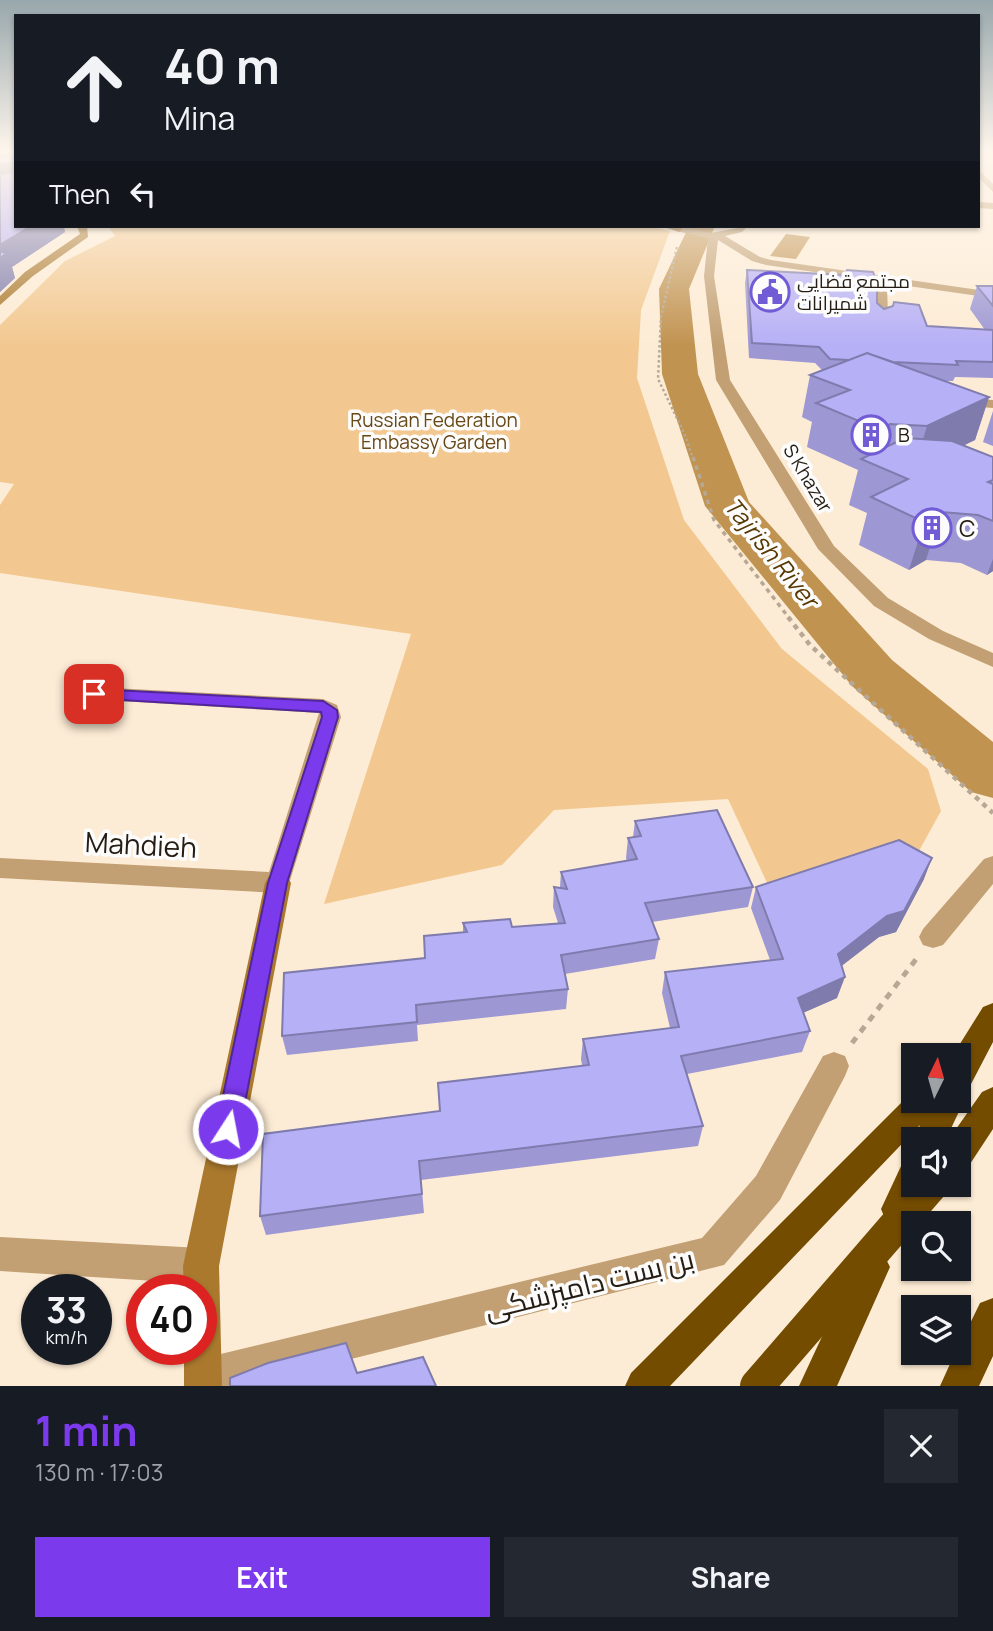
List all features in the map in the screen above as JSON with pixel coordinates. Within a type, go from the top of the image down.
[{"type":"highway","points":[[971,1050],[993,1016]]},
{"type":"highway","points":[[971,1135],[993,1102]]},
{"type":"highway","points":[[644,1386],[910,1113]]},
{"type":"highway","points":[[818,1386],[904,1197]]},
{"type":"highway","points":[[757,1386],[922,1197]]},
{"type":"highway","points":[[959,1386],[993,1316]]},
{"type":"street","points":[[0,302],[29,274],[85,235],[83,228]]},
{"type":"street","points":[[681,228],[714,236],[756,259],[770,263],[993,295]]},
{"type":"street","points":[[714,236],[741,228]]},
{"type":"street","points":[[734,245],[741,228]]},
{"type":"street","name":"S Khazar","points":[[714,236],[709,276],[723,380],[827,549],[881,602],[936,635],[993,661]]},
{"type":"street","points":[[881,279],[882,318]]},
{"type":"street","points":[[961,402],[993,404]]},
{"type":"street","points":[[94,694],[323,706],[329,710],[330,717],[278,883],[201,1266],[204,1382]]},
{"type":"street","points":[[933,937],[993,866]]},
{"type":"street","name":"Mahdieh","points":[[0,868],[278,883]]},
{"type":"street","name":"بن بست دامپزشکی","points":[[204,1382],[712,1253],[768,1188],[834,1066]]},
{"type":"street","points":[[0,1254],[201,1266]]},
{"type":"path","points":[[681,228],[661,317],[658,379],[685,435],[714,520],[810,645],[993,813]]},
{"type":"path","points":[[834,1066],[933,937]]},
{"type":"green space","name":"Russian Federation Embassy Garden","points":[[109,228],[655,228],[670,231],[641,310],[637,378],[684,520],[782,649],[928,769],[941,811],[914,860],[782,915],[728,799],[554,810],[502,865],[324,904],[411,634],[0,573],[0,505],[14,484],[0,482],[0,325],[65,261],[115,236]]},
{"type":"shaded area","points":[[786,234],[810,237],[796,259],[770,256]]},
{"type":"building","points":[[0,216],[14,216],[14,228],[28,228],[0,245]]},
{"type":"building","points":[[747,270],[845,275],[847,270],[873,272],[877,282],[877,303],[884,309],[893,306],[894,302],[919,305],[927,326],[993,330],[993,362],[956,361],[958,365],[893,362],[867,353],[849,360],[830,359],[819,347],[752,343]]},
{"type":"building","points":[[977,286],[993,286],[993,306]]},
{"type":"building","points":[[867,353],[989,397],[927,426],[890,424],[880,430],[816,403],[850,390],[810,375]]},
{"type":"building","points":[[905,438],[952,441],[993,457],[993,480],[988,482],[993,484],[993,521],[978,515],[941,512],[924,522],[871,497],[908,479],[861,459]]},
{"type":"building","points":[[717,810],[753,887],[645,903],[659,939],[561,955],[568,989],[416,1005],[417,1022],[282,1036],[284,973],[425,958],[424,936],[467,932],[463,923],[510,919],[512,927],[565,923],[554,887],[567,889],[561,872],[637,859],[628,838],[641,836],[635,821]]},
{"type":"building","points":[[899,840],[932,858],[904,911],[887,916],[838,954],[845,977],[798,998],[810,1031],[681,1056],[703,1126],[419,1161],[422,1194],[260,1216],[263,1134],[440,1111],[438,1083],[589,1065],[583,1039],[679,1027],[665,972],[783,959],[756,887]]},
{"type":"building","points":[[346,1343],[357,1373],[423,1357],[436,1386],[230,1386],[230,1378],[268,1363]]},
{"type":"waterway","name":"Tajrish River","points":[[701,228],[674,289],[680,374],[728,506],[872,673],[993,776]]},
{"type":"place","name":"مجتمع قضایی شمیرانات","points":[[770,292]]},
{"type":"place","name":"B","points":[[871,435]]},
{"type":"place","name":"C","points":[[932,528]]},
{"type":"route","points":[[94,694],[323,706],[329,710],[330,717],[278,883],[228,1129]]}]
